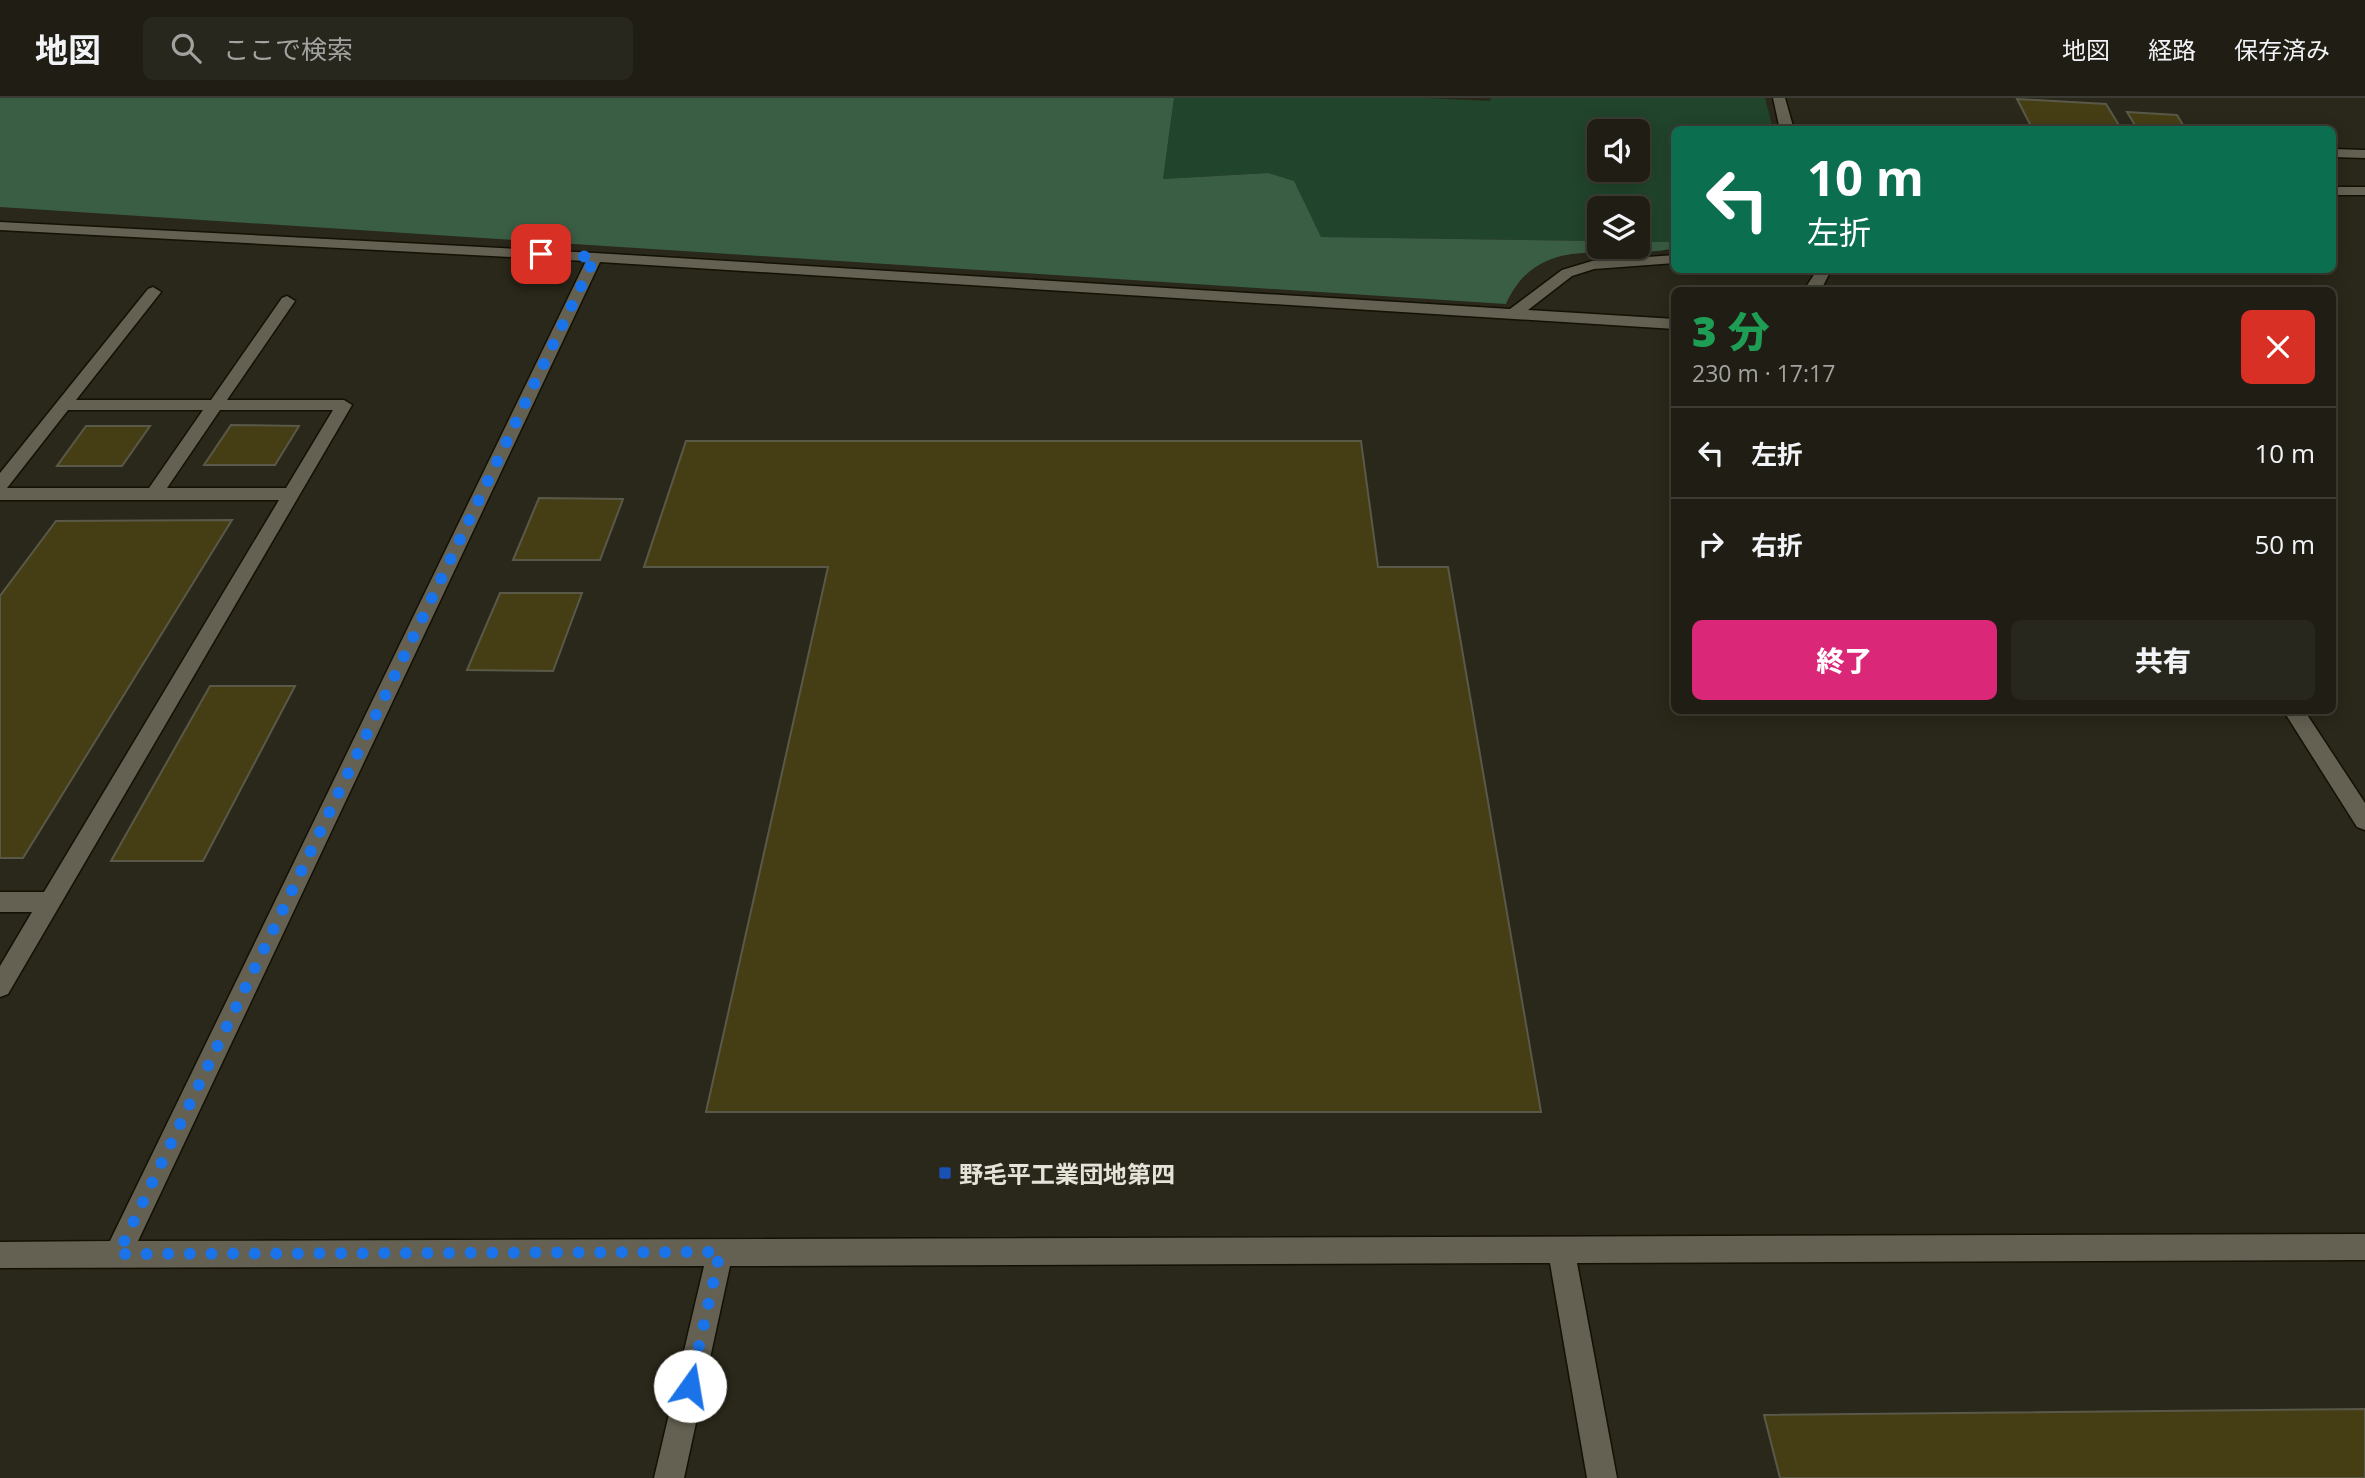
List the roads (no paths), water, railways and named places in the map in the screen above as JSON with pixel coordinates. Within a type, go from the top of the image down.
[{"type":"street","points":[[1779,98],[1786,126]]},
{"type":"street","points":[[2336,153],[2365,154]]},
{"type":"street","points":[[2336,191],[2365,191]]},
{"type":"street","points":[[0,226],[595,257],[1671,324]]},
{"type":"street","points":[[118,1254],[595,257]]},
{"type":"street","points":[[1512,315],[1567,273],[1592,265],[1671,260]]},
{"type":"street","points":[[0,485],[153,292]]},
{"type":"street","points":[[155,494],[287,301]]},
{"type":"street","points":[[0,987],[344,405],[64,405]]},
{"type":"street","points":[[0,494],[292,494]]},
{"type":"street","points":[[2296,714],[2365,821]]},
{"type":"street","points":[[0,902],[50,902]]},
{"type":"street","points":[[0,1255],[2365,1247]]},
{"type":"street","points":[[1561,1250],[1601,1478]]},
{"type":"street","points":[[669,1478],[720,1252]]},
{"type":"place","name":"野毛平工業団地第四","points":[[945,1173]]}]
